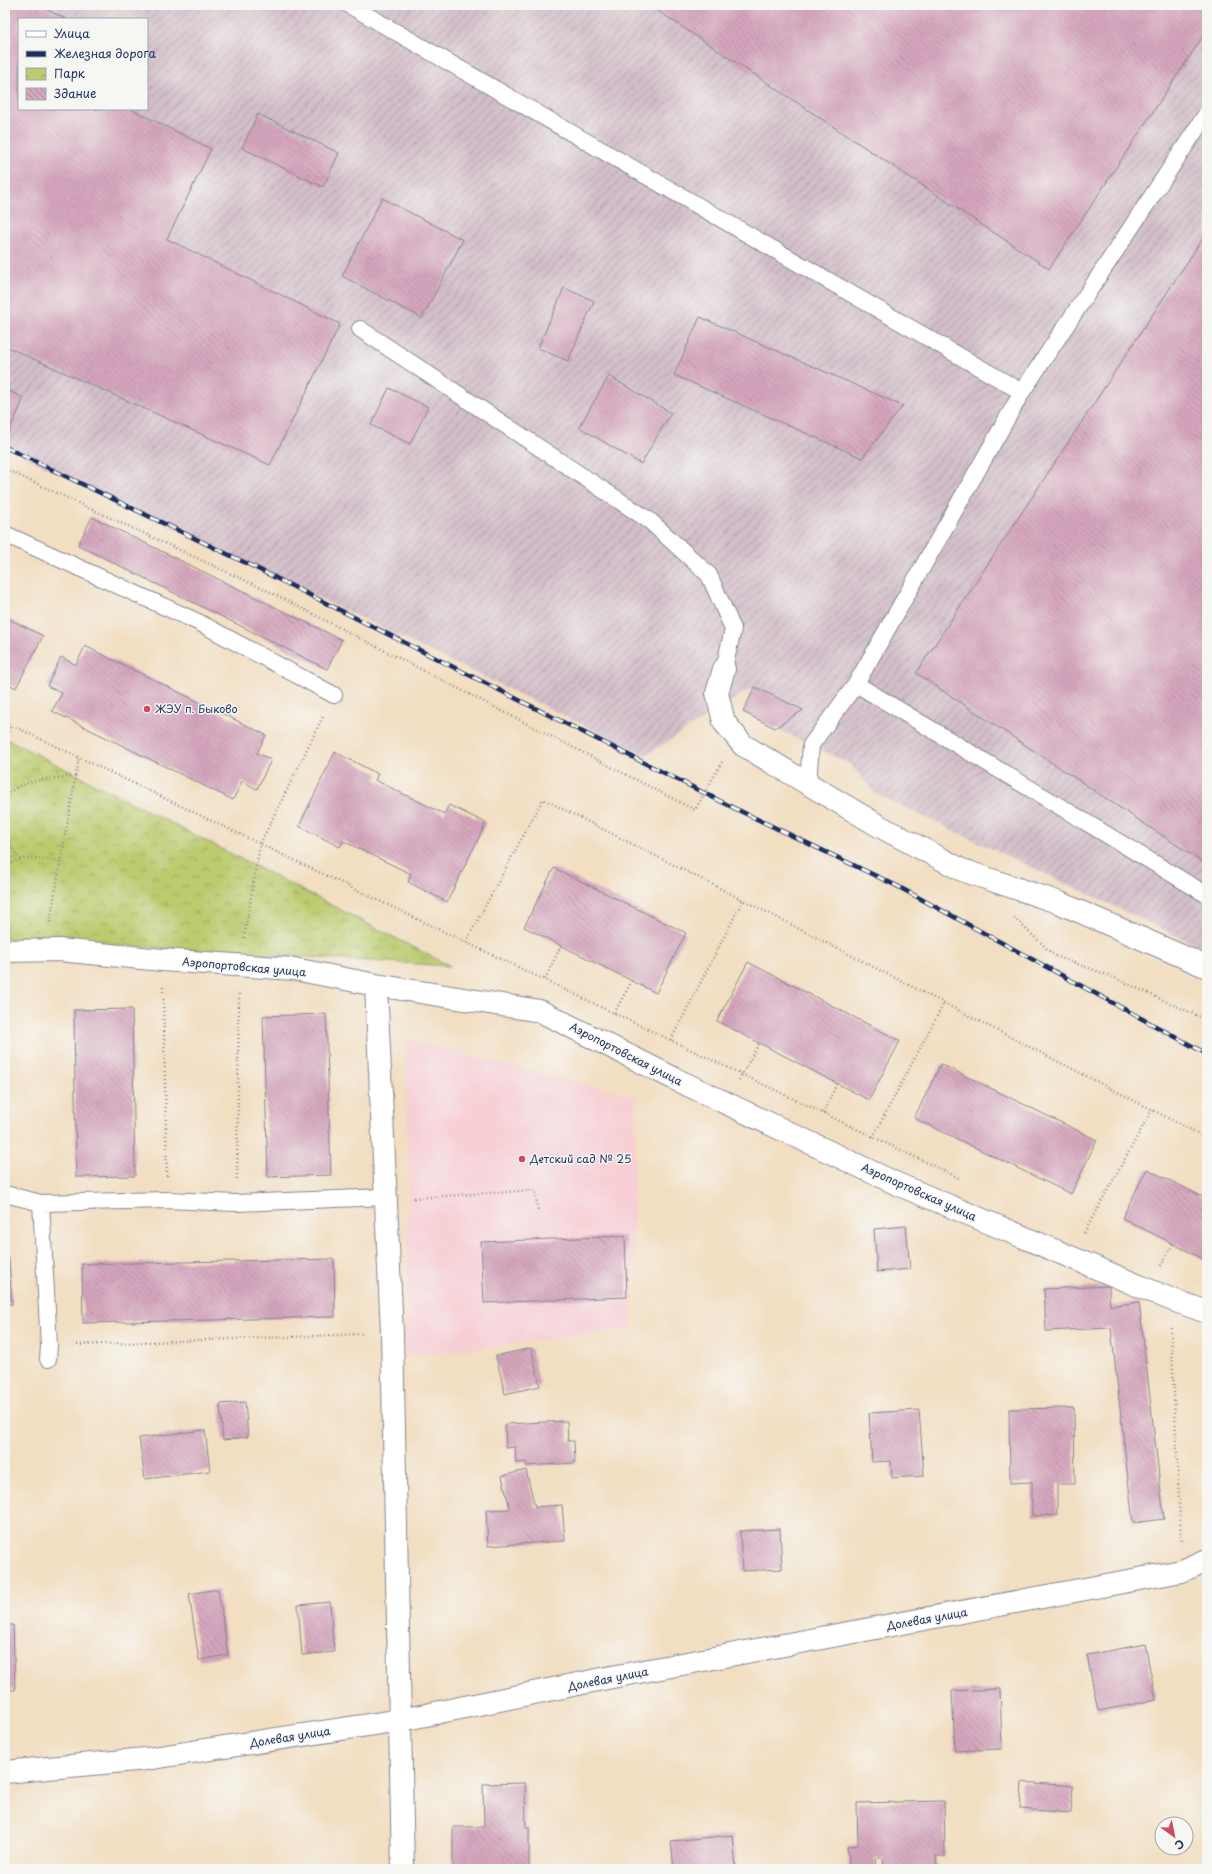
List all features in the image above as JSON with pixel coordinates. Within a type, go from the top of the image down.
[{"type":"street","points":[[724,669],[717,693],[724,722],[743,744],[879,826],[962,870],[1060,903],[1207,967]]},
{"type":"street","name":"Аэропортовская улица","points":[[5,951],[46,950],[294,969],[376,985],[540,1011],[726,1103],[895,1183],[1170,1299],[1207,1312]]},
{"type":"street","points":[[376,985],[392,1334],[403,1869]]},
{"type":"street","name":"Долевая улица","points":[[5,1772],[146,1759],[401,1720],[620,1676],[1182,1571],[1207,1560]]},
{"type":"lane","points":[[349,5],[1022,392]]},
{"type":"lane","points":[[808,783],[811,745],[856,684],[1022,392],[1207,113]]},
{"type":"lane","points":[[360,329],[650,521],[709,575],[733,629],[724,669]]},
{"type":"lane","points":[[5,534],[198,622],[334,695]]},
{"type":"lane","points":[[856,684],[1207,895]]},
{"type":"lane","points":[[5,1194],[41,1203],[167,1200],[236,1203],[386,1197]]},
{"type":"lane","points":[[41,1203],[48,1352]]},
{"type":"path","points":[[5,469],[270,592],[695,810],[736,736]]},
{"type":"path","points":[[5,722],[966,1182]]},
{"type":"path","points":[[5,739],[11,725]]},
{"type":"path","points":[[46,950],[79,758]]},
{"type":"path","points":[[5,800],[6,794],[23,783],[76,776]]},
{"type":"path","points":[[466,942],[543,799],[1207,1138]]},
{"type":"path","points":[[5,834],[20,860]]},
{"type":"path","points":[[5,867],[30,857],[61,862]]},
{"type":"path","points":[[671,1040],[743,900]]},
{"type":"path","points":[[1008,913],[1055,956],[1108,975],[1207,1020]]},
{"type":"path","points":[[544,980],[561,946]]},
{"type":"path","points":[[162,960],[167,1200]]},
{"type":"path","points":[[614,1013],[632,980]]},
{"type":"path","points":[[873,1137],[944,1003]]},
{"type":"path","points":[[726,1103],[759,1043]]},
{"type":"path","points":[[809,1142],[837,1083]]},
{"type":"path","points":[[1082,1236],[1152,1110]]},
{"type":"path","points":[[386,1197],[409,1198],[535,1190],[538,1212]]},
{"type":"path","points":[[1170,1299],[1182,1571]]},
{"type":"path","points":[[48,1352],[392,1334]]},
{"type":"shaded area","points":[[5,5],[1207,5],[1207,950],[876,794],[850,764],[743,712],[754,687],[646,755],[5,447]]},
{"type":"shaded area","name":"Детский сад № 25","points":[[405,1039],[636,1097],[632,1329],[405,1357],[409,1199]]},
{"type":"green space","points":[[5,738],[450,966],[5,938]]},
{"type":"building","points":[[5,5],[37,5],[64,18],[18,18],[18,110],[133,110],[211,149],[167,239],[340,324],[270,465],[5,346]]},
{"type":"building","points":[[649,5],[1207,5],[1207,30],[1049,269]]},
{"type":"building","points":[[258,114],[339,153],[323,187],[242,148]]},
{"type":"building","points":[[382,198],[463,240],[422,318],[342,276]]},
{"type":"building","points":[[1207,232],[1207,865],[916,673]]},
{"type":"building","points":[[564,288],[594,301],[568,361],[538,348]]},
{"type":"building","points":[[700,317],[903,406],[862,458],[674,375]]},
{"type":"building","points":[[609,376],[671,413],[641,464],[579,427]]},
{"type":"building","points":[[389,388],[428,407],[410,444],[371,425]]},
{"type":"building","points":[[5,389],[24,398],[7,436],[5,435]]},
{"type":"building","points":[[5,483],[9,485],[5,494]]},
{"type":"building","points":[[92,517],[342,640],[327,669],[78,545]]},
{"type":"building","points":[[5,617],[43,636],[16,688],[5,682]]},
{"type":"building","points":[[85,646],[266,735],[257,753],[271,760],[257,789],[242,781],[233,800],[52,711],[62,693],[47,686],[61,657],[76,665]]},
{"type":"building","points":[[755,687],[803,710],[775,728],[743,712]]},
{"type":"building","points":[[335,752],[378,774],[375,780],[444,814],[449,805],[486,823],[447,902],[408,882],[411,874],[343,841],[340,847],[299,826]]},
{"type":"building","points":[[554,868],[686,933],[656,993],[524,927]]},
{"type":"building","points":[[748,962],[900,1041],[869,1100],[717,1021]]},
{"type":"building","points":[[132,1009],[135,1176],[76,1177],[74,1010]]},
{"type":"building","points":[[326,1014],[331,1175],[268,1177],[263,1016]]},
{"type":"building","points":[[941,1064],[1097,1140],[1071,1194],[914,1118]]},
{"type":"building","points":[[1147,1169],[1207,1199],[1207,1261],[1122,1218]]},
{"type":"building","points":[[906,1226],[910,1269],[877,1272],[874,1229]]},
{"type":"building","points":[[625,1236],[627,1297],[484,1303],[481,1242]]},
{"type":"building","points":[[5,1258],[9,1258],[12,1304],[5,1305]]},
{"type":"building","points":[[334,1259],[335,1317],[83,1323],[82,1264]]},
{"type":"building","points":[[1109,1286],[1110,1306],[1139,1302],[1164,1519],[1133,1523],[1111,1328],[1046,1331],[1044,1289]]},
{"type":"building","points":[[531,1348],[540,1386],[505,1394],[496,1356]]},
{"type":"building","points":[[245,1402],[248,1437],[223,1440],[220,1404]]},
{"type":"building","points":[[1074,1408],[1075,1484],[1057,1484],[1057,1515],[1032,1516],[1032,1482],[1010,1483],[1009,1409]]},
{"type":"building","points":[[919,1410],[924,1476],[892,1478],[891,1461],[872,1462],[869,1413]]},
{"type":"building","points":[[567,1421],[568,1441],[574,1441],[575,1463],[527,1466],[526,1462],[516,1463],[515,1447],[506,1448],[505,1424]]},
{"type":"building","points":[[205,1430],[210,1471],[145,1479],[139,1438]]},
{"type":"building","points":[[526,1470],[535,1507],[562,1505],[565,1541],[488,1546],[486,1510],[510,1509],[502,1476]]},
{"type":"building","points":[[780,1529],[782,1569],[742,1571],[740,1531]]},
{"type":"building","points":[[218,1589],[228,1655],[199,1660],[189,1594]]},
{"type":"building","points":[[330,1602],[334,1652],[302,1655],[298,1605]]},
{"type":"building","points":[[5,1625],[13,1625],[15,1690],[5,1690]]},
{"type":"building","points":[[1145,1644],[1156,1700],[1098,1711],[1087,1655]]},
{"type":"building","points":[[1000,1689],[1002,1749],[955,1751],[952,1691]]},
{"type":"building","points":[[1022,1782],[1073,1786],[1071,1813],[1020,1809]]},
{"type":"building","points":[[525,1783],[526,1827],[529,1827],[529,1868],[453,1868],[453,1827],[484,1827],[483,1784]]},
{"type":"building","points":[[944,1801],[945,1856],[936,1856],[936,1869],[884,1869],[883,1858],[875,1858],[876,1869],[850,1869],[847,1847],[858,1845],[857,1803]]},
{"type":"building","points":[[733,1835],[736,1868],[674,1869],[671,1841]]},
{"type":"railway","points":[[5,447],[248,564],[736,809],[897,886],[1207,1054]]},
{"type":"place","name":"ЖЭУ п. Быково","points":[[147,709]]},
{"type":"place","name":"Детский сад № 25","points":[[522,1159]]}]
